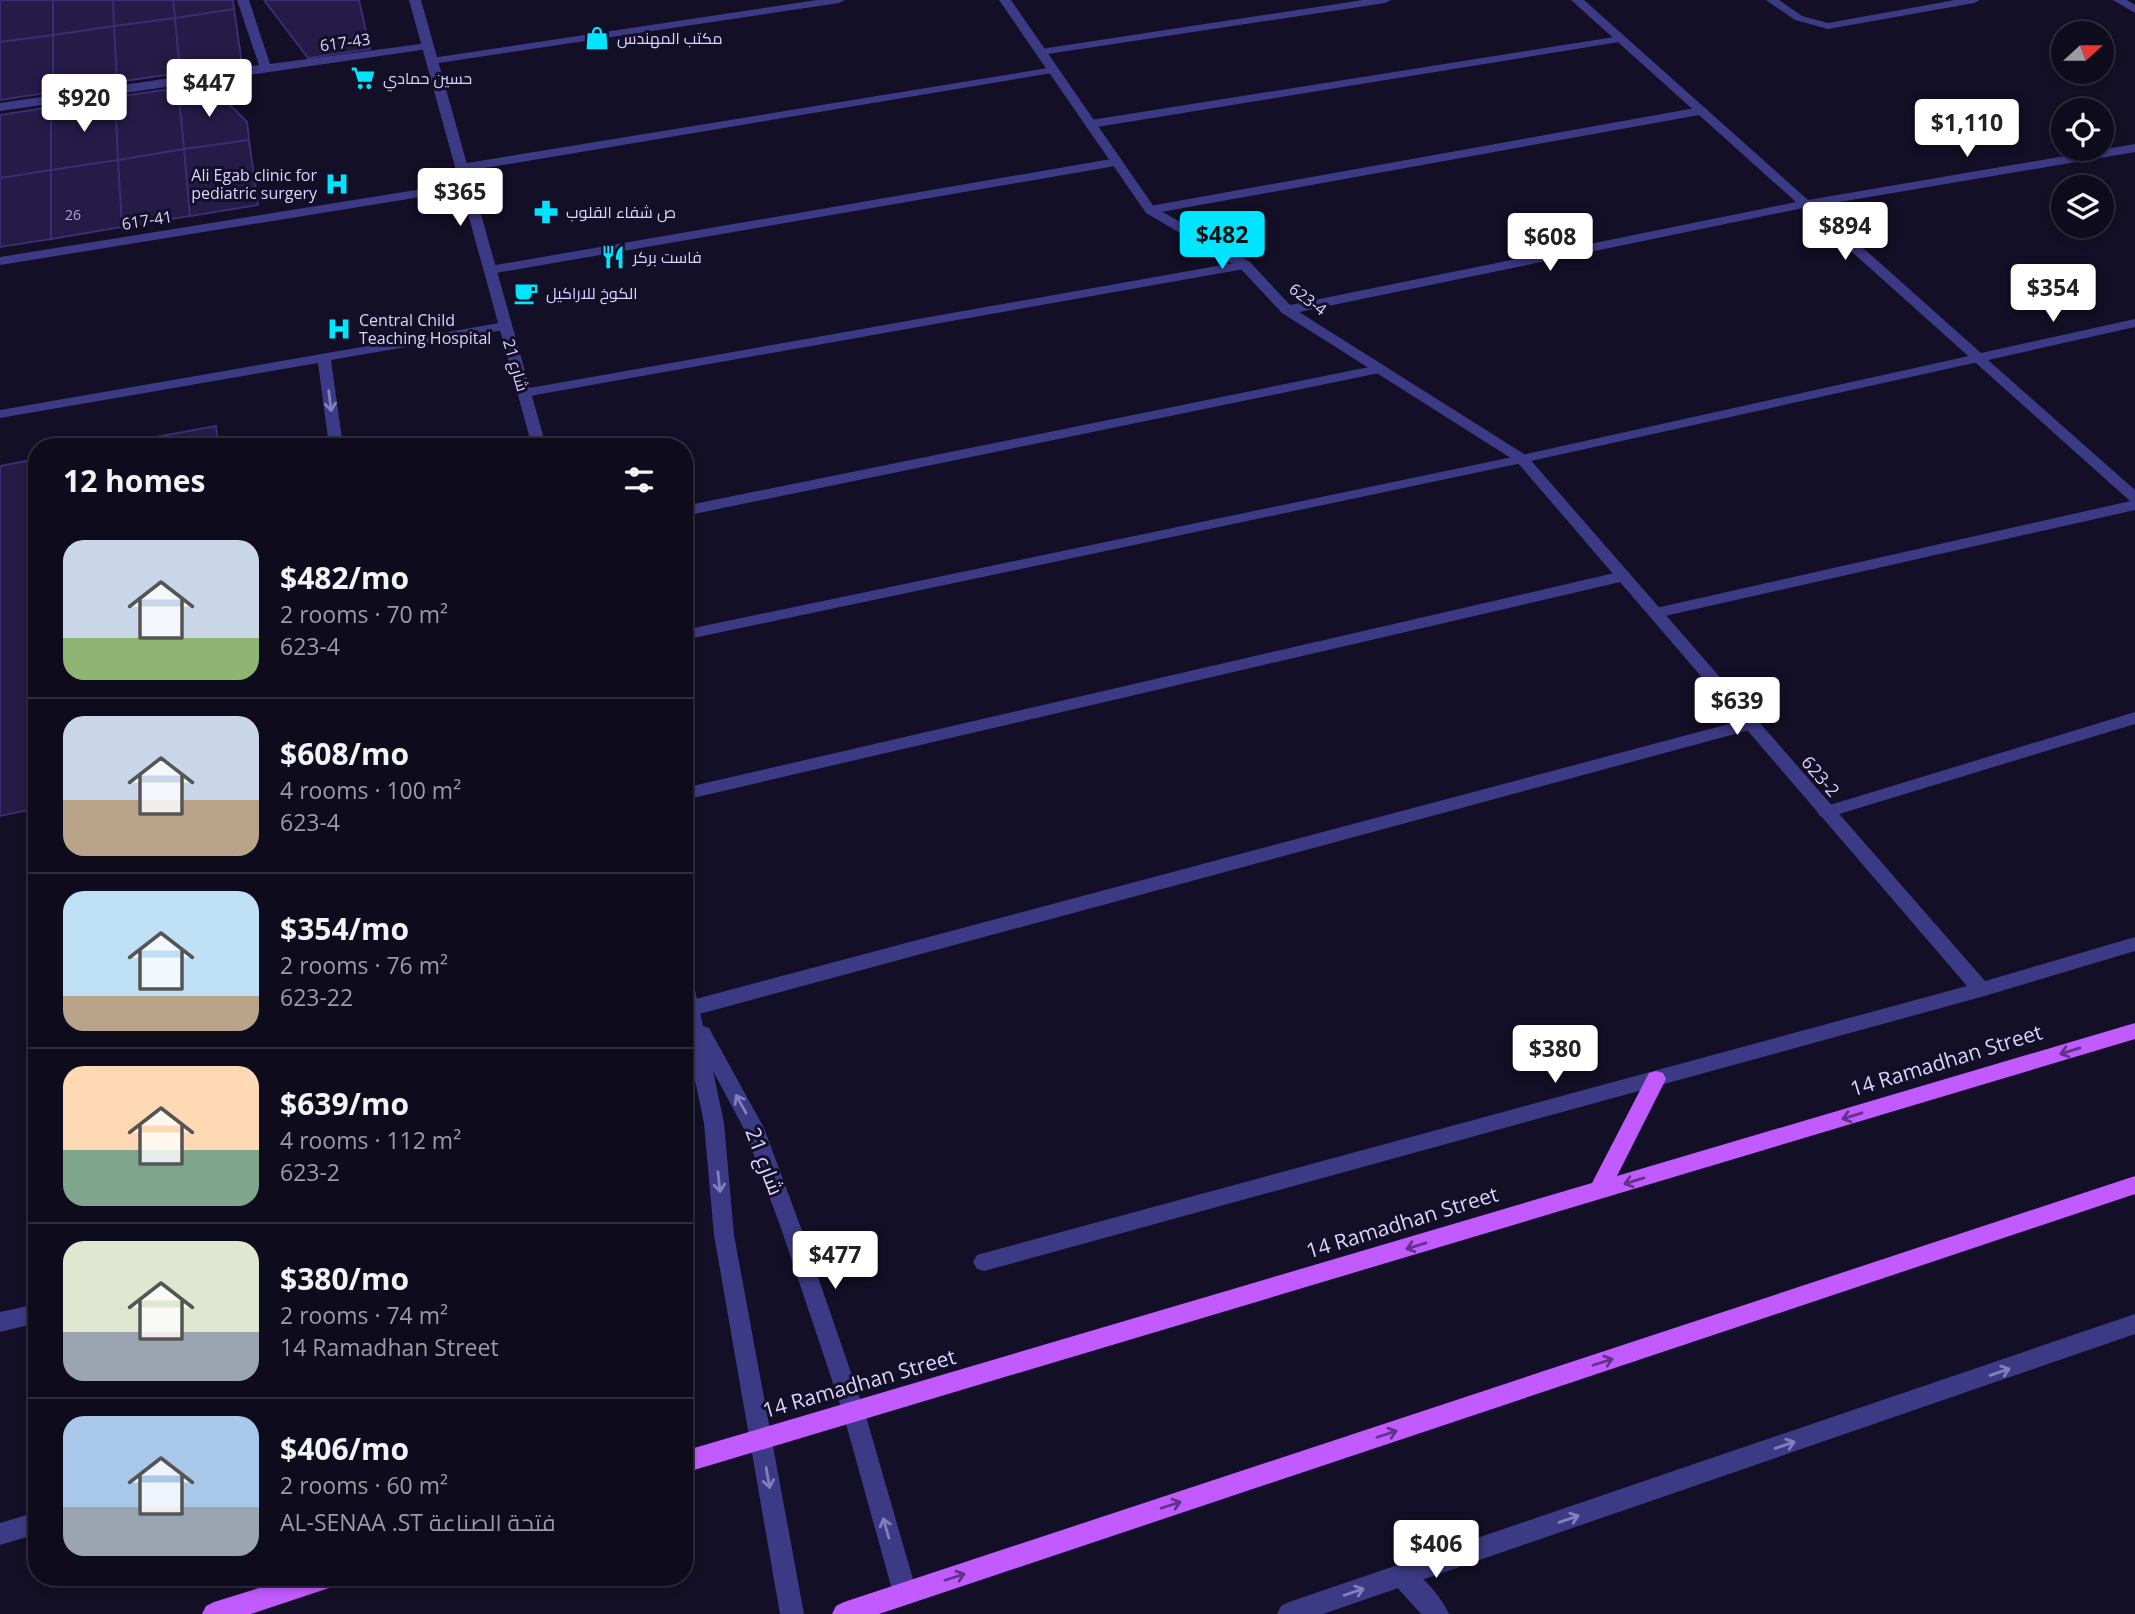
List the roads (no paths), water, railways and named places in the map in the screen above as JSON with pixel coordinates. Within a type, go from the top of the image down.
[{"type":"main road","name":"14 Ramadhan Street","points":[[693,1459],[2135,1031]]},
{"type":"main road","points":[[1598,1191],[1656,1079]]},
{"type":"main road","points":[[844,1614],[2135,1185]]},
{"type":"main road","points":[[214,1614],[302,1586]]},
{"type":"street","points":[[243,0],[266,68]]},
{"type":"street","name":"شارع 21","points":[[415,0],[537,438]]},
{"type":"street","points":[[432,61],[839,0]]},
{"type":"street","name":"623-4","points":[[1005,0],[1150,209],[1245,265],[1287,310],[1522,459]]},
{"type":"street","points":[[1041,52],[1385,0]]},
{"type":"street","points":[[1577,0],[2135,498]]},
{"type":"street","points":[[1772,0],[1792,16],[1810,24],[1828,26],[1974,0]]},
{"type":"street","points":[[2119,0],[2135,10]]},
{"type":"street","points":[[1091,124],[1621,39]]},
{"type":"street","name":"617-43","points":[[0,107],[428,47]]},
{"type":"street","points":[[461,168],[1054,70]]},
{"type":"street","points":[[1150,209],[1701,111]]},
{"type":"street","points":[[1287,310],[1805,204],[2135,148]]},
{"type":"street","points":[[490,270],[1117,162]]},
{"type":"street","name":"617-41","points":[[0,261],[466,186]]},
{"type":"street","points":[[524,393],[1245,265]]},
{"type":"street","points":[[693,633],[1522,459],[2135,323]]},
{"type":"street","points":[[0,414],[505,326]]},
{"type":"street","points":[[324,357],[334,438]]},
{"type":"street","points":[[693,509],[1379,369]]},
{"type":"street","name":"623-2","points":[[1522,459],[1981,990]]},
{"type":"street","points":[[1656,613],[2135,505]]},
{"type":"street","points":[[693,792],[1623,576]]},
{"type":"street","points":[[1826,811],[2135,718]]},
{"type":"street","points":[[693,1013],[1751,724]]},
{"type":"street","points":[[984,1262],[1981,990],[2135,944]]},
{"type":"street","name":"شارع 21","points":[[693,1013],[754,1128],[854,1413],[905,1593]]},
{"type":"street","name":"شارع 21","points":[[693,1013],[714,1123],[724,1235],[792,1614]]},
{"type":"street","points":[[0,1322],[28,1315]]},
{"type":"street","points":[[1289,1614],[2135,1324]]},
{"type":"street","points":[[0,1534],[28,1526]]},
{"type":"street","points":[[1402,1576],[1437,1614]]},
{"type":"place","name":"مكتب المهندس","points":[[597,38]]},
{"type":"place","name":"حسين حمادي","points":[[363,78]]},
{"type":"place","name":"Ali Egab clinic for pediatric surgery","points":[[337,184]]},
{"type":"place","name":"ص شفاء القلوب","points":[[546,212]]},
{"type":"place","name":"فاست بركر","points":[[613,257]]},
{"type":"place","name":"الكوخ للاراكيل","points":[[526,293]]},
{"type":"place","name":"Central Child Teaching Hospital","points":[[339,329]]}]
